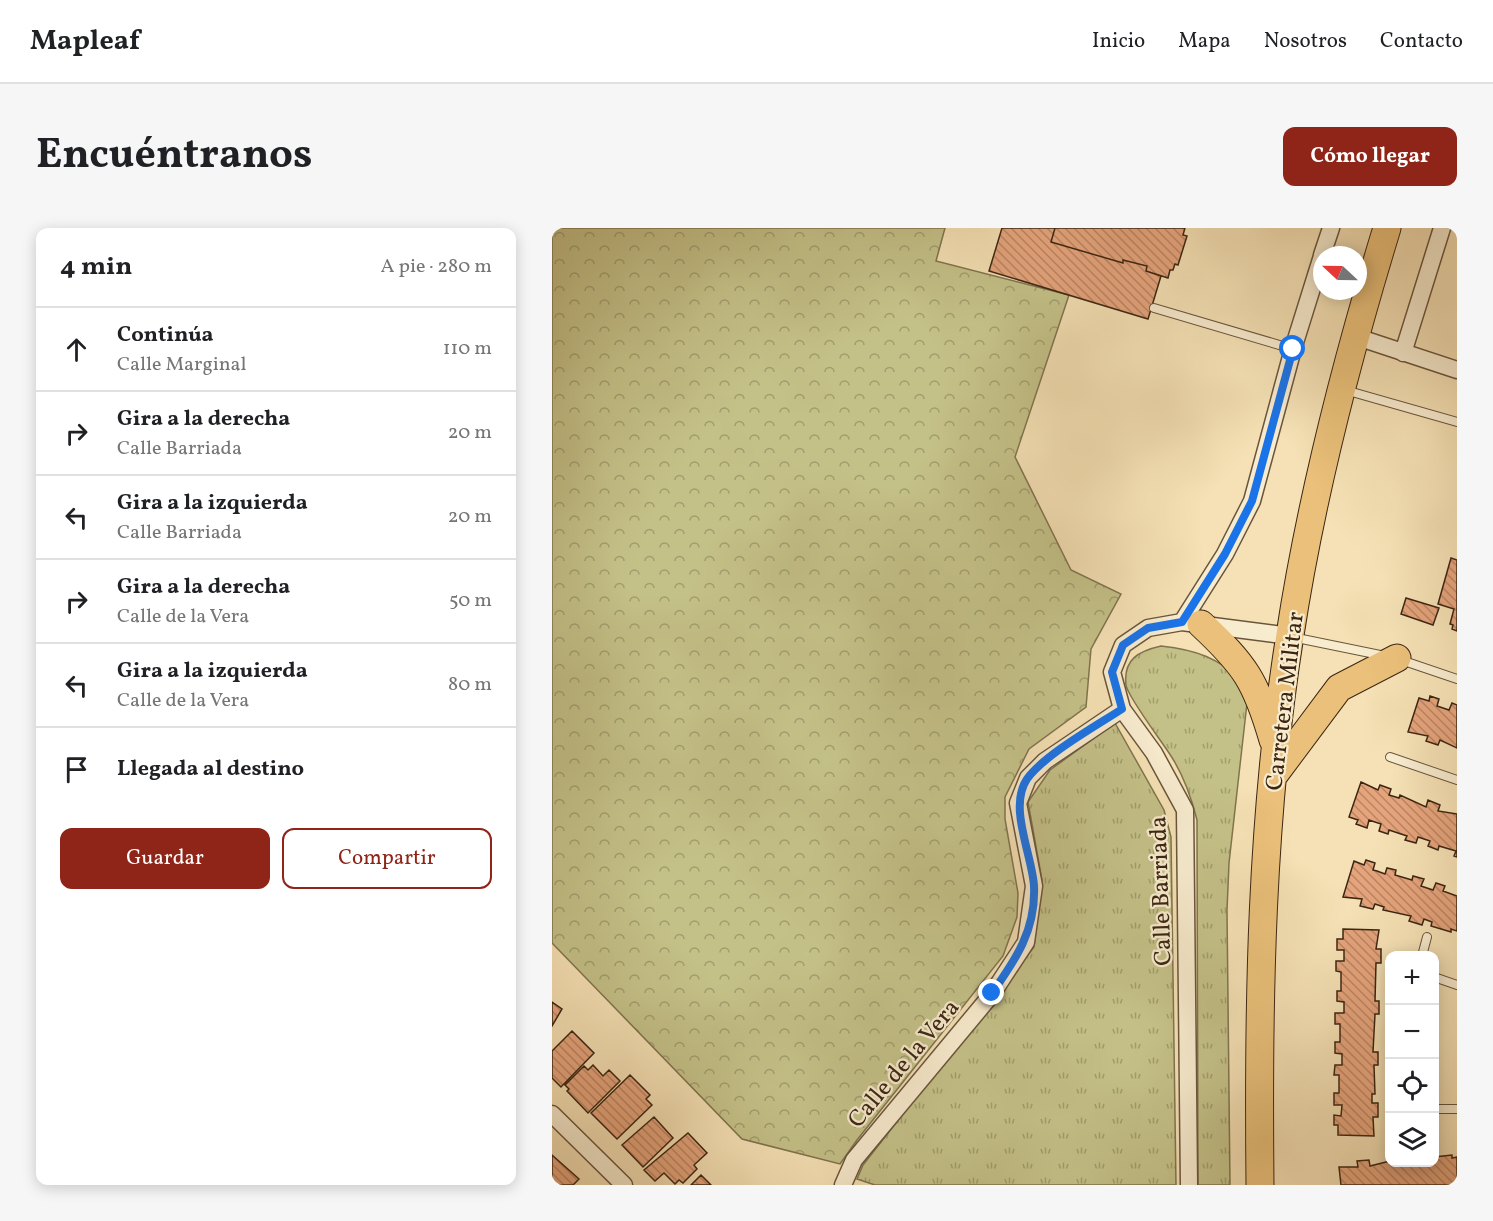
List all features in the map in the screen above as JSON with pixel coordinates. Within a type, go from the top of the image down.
[{"type":"main road","name":"Carretera Militar","points":[[1260,1185],[1261,956],[1275,763],[1290,636],[1313,509],[1340,389],[1387,228]]},
{"type":"main road","points":[[1192,623],[1237,658],[1261,697],[1275,763]]},
{"type":"main road","points":[[1275,763],[1339,688],[1397,658]]},
{"type":"street","points":[[1325,246],[1331,228]]},
{"type":"street","points":[[1403,353],[1442,228]]},
{"type":"street","points":[[1192,623],[1252,501],[1293,349],[1313,285]]},
{"type":"street","points":[[1354,336],[1457,370]]},
{"type":"street","name":"Calle Barriada","points":[[1189,1185],[1185,810],[1154,753],[1122,709],[1112,672],[1123,645],[1148,628],[1192,623],[1290,636]]},
{"type":"street","name":"Calle de la Vera","points":[[843,1185],[854,1160],[992,993],[1026,942],[1034,886],[1018,803],[1028,778],[1046,761],[1122,709]]},
{"type":"street","points":[[552,1114],[624,1185]]},
{"type":"lane","points":[[1154,308],[1293,349]]},
{"type":"lane","points":[[1340,389],[1457,422]]},
{"type":"lane","points":[[1290,636],[1397,658],[1457,679]]},
{"type":"lane","points":[[1390,758],[1457,780]]},
{"type":"lane","points":[[1423,951],[1427,937]]},
{"type":"lane","points":[[1439,980],[1457,985]]},
{"type":"lane","points":[[1439,1109],[1457,1108]]},
{"type":"green space","points":[[552,228],[945,228],[936,261],[1069,295],[1015,457],[1071,570],[1121,594],[1091,649],[1086,707],[1029,749],[1005,797],[1005,819],[1018,893],[1017,917],[1003,956],[840,1164],[742,1139],[552,943]]},
{"type":"green space","points":[[1161,646],[1206,656],[1245,682],[1247,703],[1229,863],[1227,910],[1230,1185],[1198,1185],[1197,820],[1190,794],[1180,771],[1132,699],[1126,685],[1127,669],[1134,658]]},
{"type":"green space","points":[[1115,723],[1164,810],[1171,837],[1176,1185],[875,1185],[857,1179],[863,1165],[1034,947],[1042,880],[1028,802],[1050,770]]},
{"type":"building","points":[[1002,228],[1055,228],[1051,242],[1123,263],[1123,260],[1147,266],[1146,271],[1161,276],[1148,319],[989,271]]},
{"type":"building","points":[[1055,228],[1185,228],[1183,235],[1187,236],[1178,265],[1175,264],[1173,270],[1170,270],[1168,278],[1146,271],[1147,266],[1123,260],[1123,263],[1051,242]]},
{"type":"building","points":[[1451,558],[1457,560],[1457,631],[1452,629],[1453,625],[1450,624],[1454,609],[1438,604]]},
{"type":"building","points":[[1406,598],[1439,608],[1433,625],[1401,614]]},
{"type":"building","points":[[1430,696],[1439,699],[1437,706],[1449,710],[1452,703],[1457,705],[1457,748],[1440,740],[1438,745],[1426,741],[1428,736],[1408,732],[1419,698],[1429,701]]},
{"type":"building","points":[[1361,782],[1378,790],[1380,785],[1391,789],[1389,795],[1399,798],[1400,795],[1426,807],[1428,800],[1440,805],[1438,811],[1457,814],[1457,857],[1454,856],[1456,851],[1439,846],[1438,850],[1428,846],[1430,841],[1418,837],[1416,843],[1405,840],[1407,836],[1389,830],[1388,834],[1379,831],[1381,824],[1369,820],[1367,828],[1356,824],[1358,820],[1349,817]]},
{"type":"building","points":[[1366,860],[1375,863],[1373,870],[1385,874],[1387,868],[1396,870],[1395,875],[1412,880],[1413,876],[1424,879],[1421,886],[1433,890],[1436,883],[1445,886],[1443,891],[1457,896],[1457,931],[1451,929],[1451,932],[1431,926],[1432,922],[1424,919],[1422,925],[1409,921],[1411,916],[1383,910],[1384,907],[1375,904],[1373,909],[1360,906],[1362,899],[1343,897],[1354,861],[1364,865]]},
{"type":"building","points":[[1343,929],[1379,930],[1376,949],[1381,949],[1381,963],[1376,963],[1375,1001],[1379,1001],[1379,1014],[1375,1014],[1373,1052],[1378,1052],[1378,1065],[1374,1065],[1375,1094],[1372,1094],[1372,1103],[1378,1103],[1378,1117],[1373,1117],[1374,1136],[1338,1135],[1338,1125],[1334,1125],[1334,1115],[1341,1116],[1342,1105],[1334,1105],[1334,1093],[1339,1093],[1339,1075],[1334,1075],[1335,1065],[1342,1065],[1342,1054],[1335,1053],[1335,1042],[1340,1042],[1340,1024],[1335,1024],[1335,1013],[1344,1013],[1344,1002],[1337,1001],[1337,991],[1341,991],[1341,972],[1336,971],[1336,961],[1344,961],[1344,950],[1337,950],[1337,939],[1343,939]]},
{"type":"building","points":[[552,1002],[562,1009],[552,1026]]},
{"type":"building","points":[[572,1031],[594,1053],[561,1087],[552,1078],[552,1051]]},
{"type":"building","points":[[593,1065],[603,1076],[609,1070],[620,1081],[588,1113],[567,1091],[569,1089],[565,1085],[584,1066],[588,1070]]},
{"type":"building","points":[[630,1075],[650,1095],[646,1099],[652,1105],[617,1139],[591,1113]]},
{"type":"building","points":[[654,1117],[673,1138],[643,1167],[622,1145]]},
{"type":"building","points":[[688,1133],[707,1153],[694,1165],[697,1169],[683,1183],[679,1180],[675,1184],[664,1173],[655,1181],[644,1170]]},
{"type":"building","points":[[552,1155],[579,1179],[573,1185],[552,1185]]},
{"type":"building","points":[[1452,1155],[1452,1158],[1457,1157],[1457,1185],[1341,1185],[1339,1167],[1358,1167],[1357,1161],[1369,1160],[1370,1166],[1385,1162],[1385,1167],[1439,1167],[1439,1156]]},
{"type":"building","points":[[701,1175],[711,1185],[691,1185]]},
{"type":"route","points":[[992,993],[1026,942],[1030,923],[1034,886],[1018,803],[1023,786],[1046,761],[1122,709],[1112,672],[1123,645],[1148,628],[1182,622],[1225,554],[1242,525],[1252,501],[1293,349]]}]
